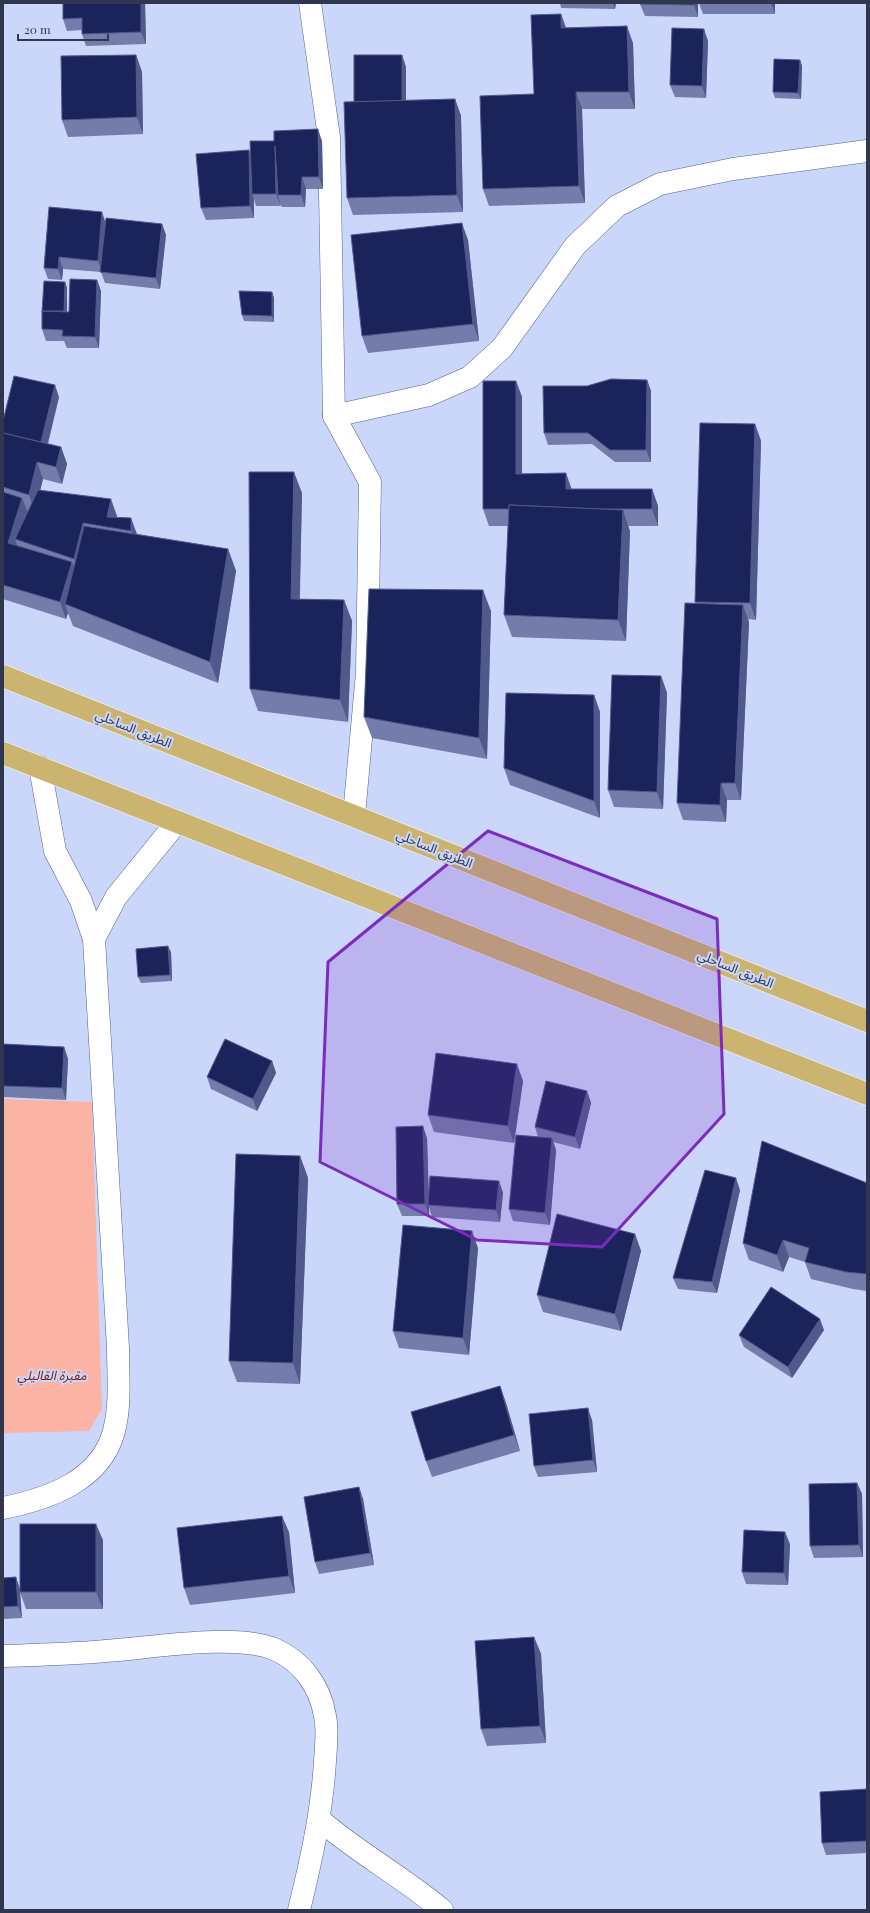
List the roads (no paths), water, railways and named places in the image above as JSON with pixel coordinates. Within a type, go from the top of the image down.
[{"type":"highway","name":"الطريق الساحلي","points":[[3,676],[867,1021]]},
{"type":"highway","points":[[3,753],[867,1094]]},
{"type":"street","points":[[310,3],[329,137],[334,416],[370,482],[367,673],[354,815]]},
{"type":"street","points":[[334,416],[429,395],[470,377],[502,348],[575,246],[617,206],[660,184],[733,169],[867,151]]},
{"type":"street","points":[[3,1508],[28,1503],[63,1490],[88,1473],[104,1454],[114,1431],[118,1398],[118,1348],[94,939],[81,901],[55,851],[40,767]]},
{"type":"street","points":[[94,939],[116,897],[177,822]]},
{"type":"street","points":[[3,1656],[104,1652],[226,1642],[252,1644],[273,1649],[291,1658],[308,1673],[317,1691],[325,1716],[326,1745],[320,1820],[299,1910]]},
{"type":"street","points":[[320,1820],[336,1834],[412,1885],[442,1910]]},
{"type":"park label","name":"مقبرة القاليلي","points":[[52,1374]]}]
